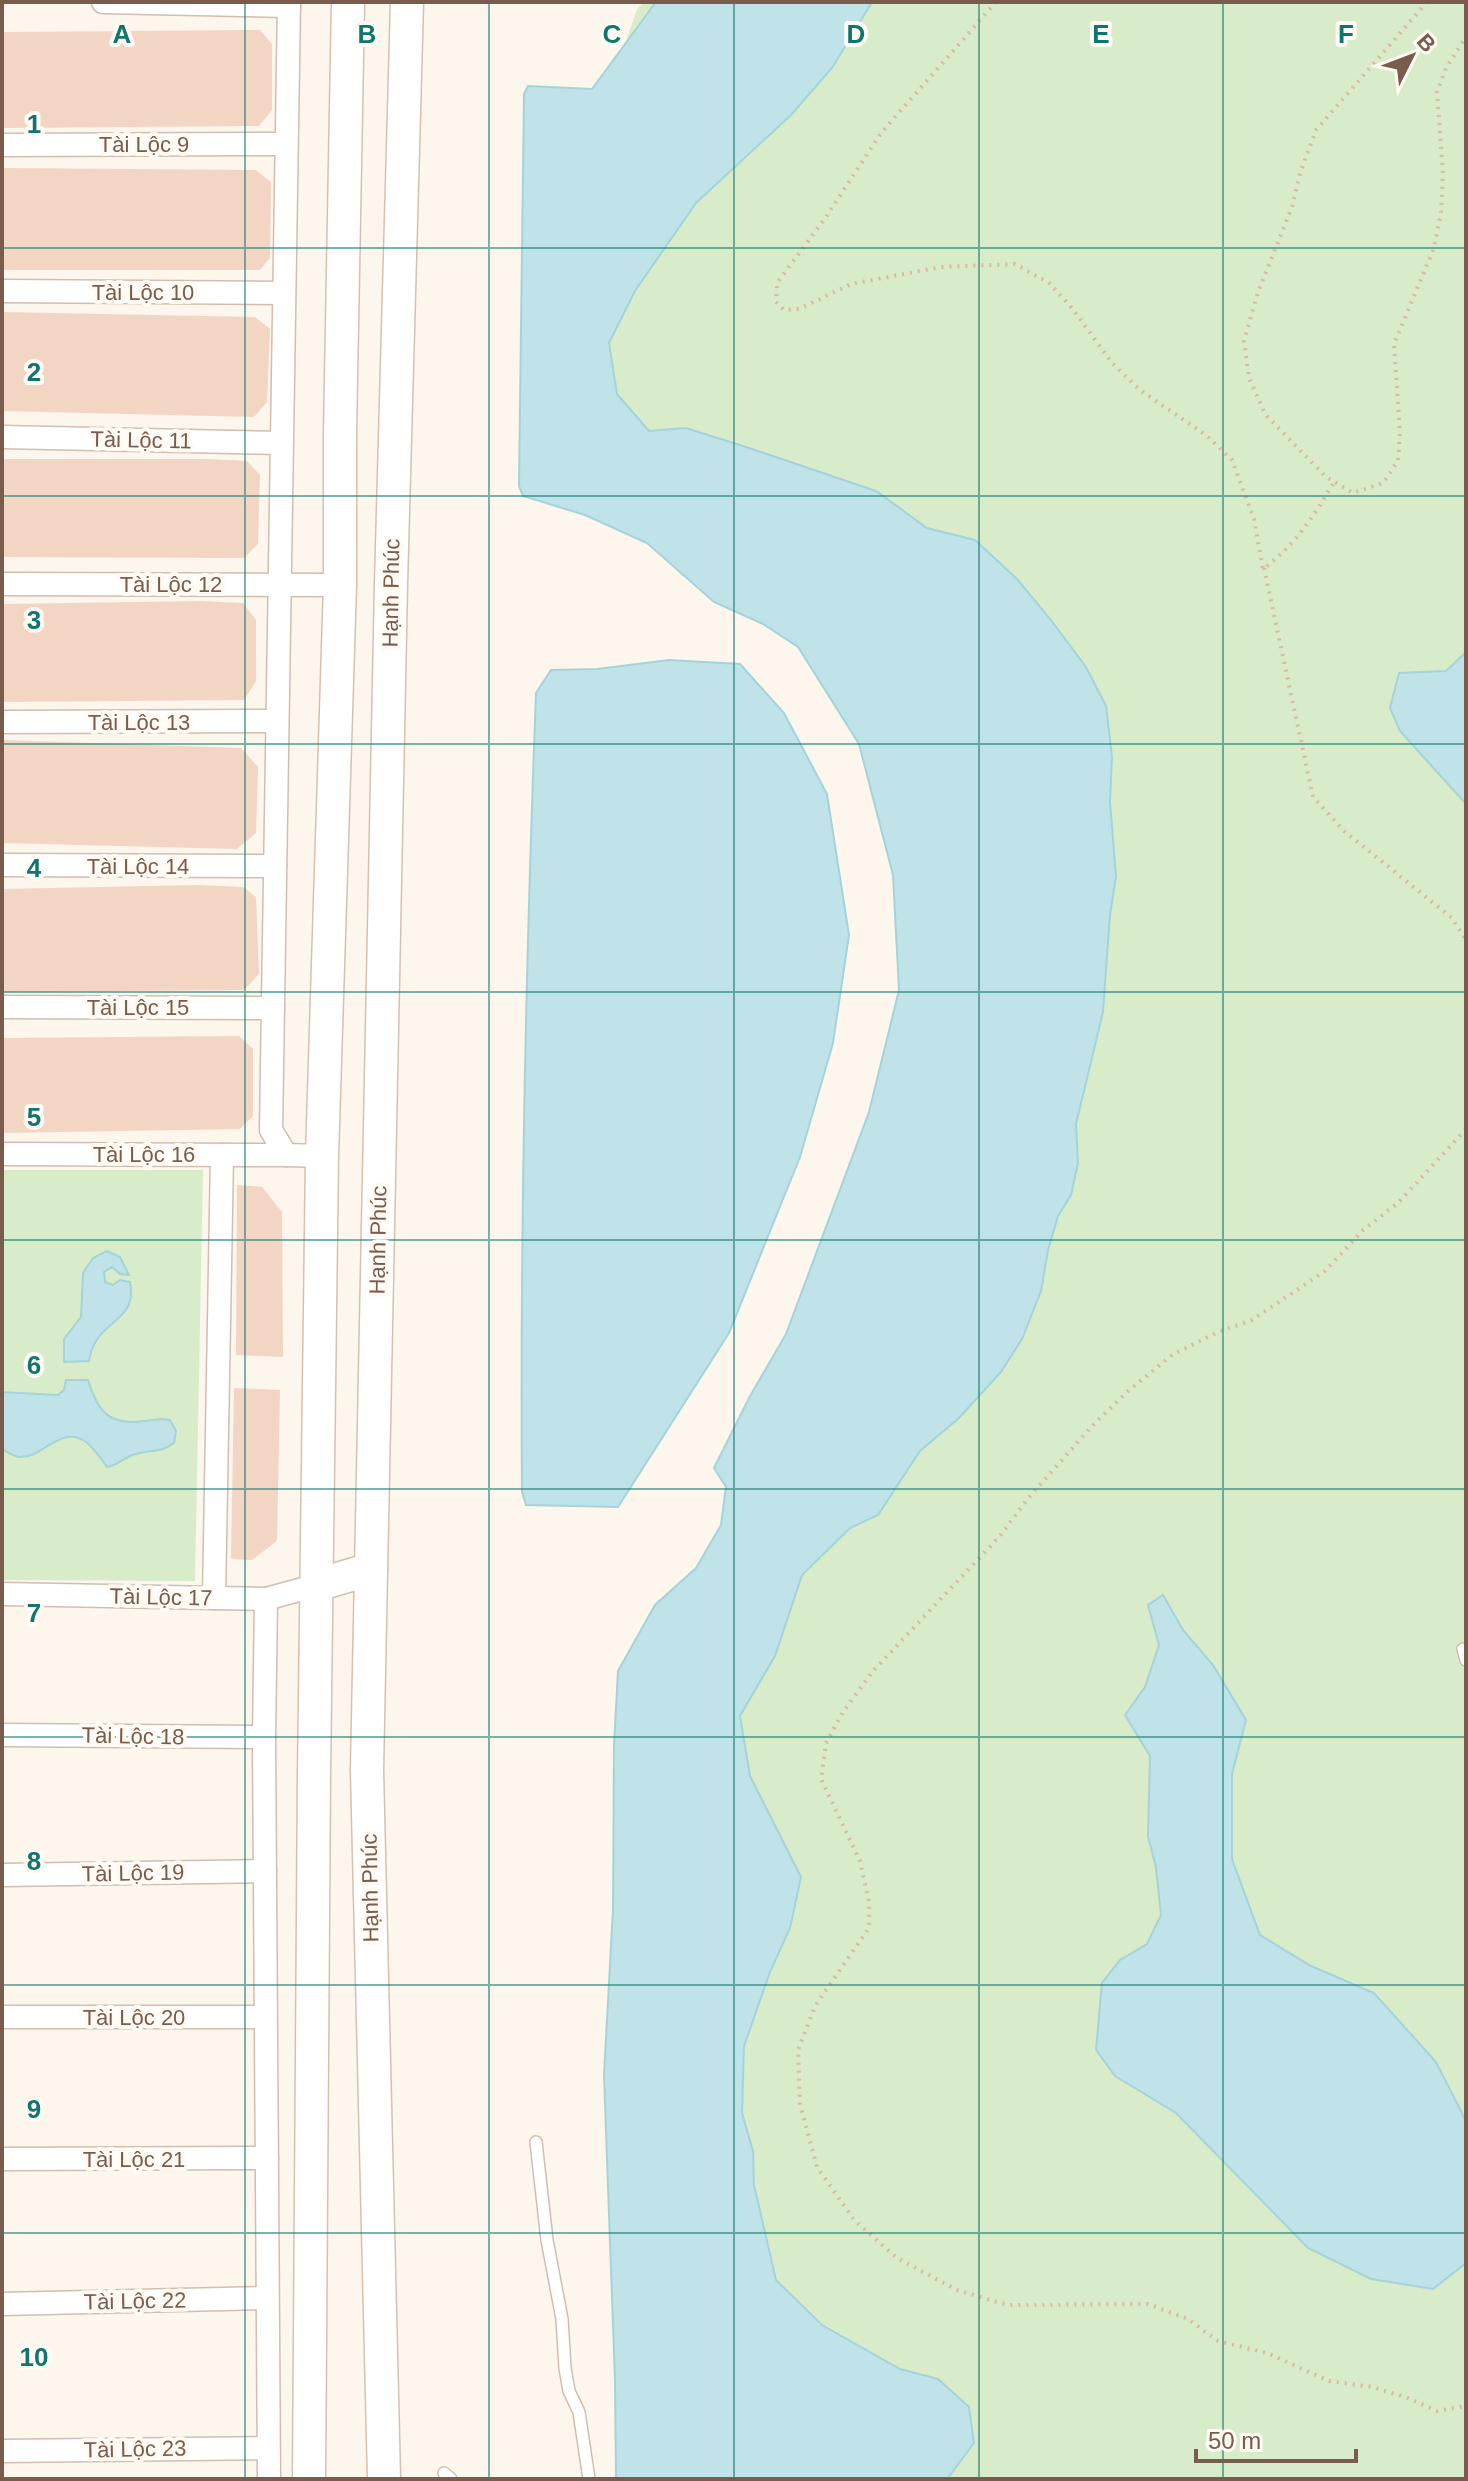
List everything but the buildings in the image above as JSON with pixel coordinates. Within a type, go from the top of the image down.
[{"type":"street","points":[[103,2],[289,4],[271,1130],[286,1155]]},
{"type":"street","points":[[309,2479],[322,1156],[340,585],[340,387],[348,2]]},
{"type":"street","name":"Hạnh Phúc","points":[[384,2479],[367,1770],[391,584],[407,2]]},
{"type":"street","name":"Tài Lộc 9","points":[[2,145],[286,144]]},
{"type":"street","name":"Tài Lộc 10","points":[[2,291],[283,293]]},
{"type":"street","name":"Tài Lộc 11","points":[[2,437],[281,443]]},
{"type":"street","name":"Tài Lộc 12","points":[[2,584],[340,585]]},
{"type":"street","points":[[340,585],[391,584]]},
{"type":"street","name":"Tài Lộc 13","points":[[2,722],[277,721]]},
{"type":"street","name":"Tài Lộc 14","points":[[2,865],[275,866]]},
{"type":"street","name":"Tài Lộc 15","points":[[2,1007],[273,1008]]},
{"type":"street","name":"Tài Lộc 16","points":[[2,1154],[322,1156]]},
{"type":"street","points":[[214,1598],[222,1155]]},
{"type":"street","points":[[317,1585],[371,1569]]},
{"type":"street","name":"Tài Lộc 17","points":[[2,1594],[266,1599],[317,1585]]},
{"type":"street","points":[[266,1599],[264,1737],[269,2479]]},
{"type":"street","name":"Tài Lộc 18","points":[[2,1735],[264,1737]]},
{"type":"street","name":"Tài Lộc 19","points":[[2,1875],[265,1871]]},
{"type":"street","name":"Tài Lộc 20","points":[[2,2017],[265,2017]]},
{"type":"street","name":"Tài Lộc 21","points":[[2,2159],[267,2158]]},
{"type":"street","name":"Tài Lộc 22","points":[[2,2304],[267,2298]]},
{"type":"street","name":"Tài Lộc 23","points":[[2,2451],[268,2448]]},
{"type":"lane","points":[[536,2142],[547,2240],[562,2319],[565,2368],[569,2391],[579,2412],[589,2479]]},
{"type":"path","points":[[996,2],[881,133],[835,205],[777,283],[776,302],[784,310],[799,309],[851,284],[941,267],[1015,264],[1049,283],[1072,308],[1112,363],[1140,390],[1206,435],[1232,460],[1254,519],[1313,797],[1344,831],[1452,918],[1466,940]]},
{"type":"path","points":[[1427,2],[1316,130],[1300,173],[1288,220],[1258,292],[1244,341],[1249,378],[1265,414],[1326,477],[1353,493],[1383,483],[1398,461],[1400,433],[1394,344],[1434,248],[1441,213],[1443,173],[1437,92],[1446,68],[1466,37]]},
{"type":"path","points":[[1262,562],[1263,569],[1279,557],[1303,530],[1334,482]]},
{"type":"path","points":[[1466,1129],[1398,1203],[1363,1230],[1325,1271],[1252,1320],[1218,1332],[1172,1355],[1127,1392],[1040,1484],[999,1537],[873,1671],[843,1712],[826,1743],[821,1779],[860,1861],[869,1902],[869,1928],[815,2006],[798,2050],[800,2104],[817,2167],[855,2221],[897,2258],[957,2290],[1008,2305],[1148,2304],[1188,2319],[1218,2341],[1267,2353],[1329,2381],[1372,2387],[1437,2411],[1466,2406]]},
{"type":"green space","points":[[644,2],[1466,2],[1466,2479],[748,2479],[703,1757],[803,1500],[958,771],[577,395],[616,71],[637,9]]},
{"type":"green space","points":[[2,1170],[203,1170],[195,1581],[2,1580]]},
{"type":"water","points":[[656,2],[872,2],[832,68],[791,115],[696,203],[635,291],[609,343],[617,394],[649,431],[686,428],[743,446],[876,491],[927,528],[975,540],[1017,579],[1086,667],[1106,706],[1112,757],[1110,802],[1116,876],[1103,1012],[1076,1124],[1078,1163],[1071,1195],[1058,1216],[1041,1291],[1022,1339],[1001,1372],[959,1418],[920,1451],[878,1515],[850,1528],[802,1575],[775,1656],[740,1716],[750,1776],[801,1877],[790,1928],[770,1972],[744,2046],[742,2113],[753,2151],[754,2185],[776,2280],[822,2325],[900,2369],[938,2379],[969,2407],[974,2443],[947,2479],[616,2479],[604,2075],[613,1909],[614,1745],[618,1671],[655,1605],[696,1568],[721,1525],[726,1487],[714,1468],[786,1334],[869,1112],[899,990],[893,875],[859,744],[798,647],[763,624],[714,602],[647,543],[585,515],[523,496],[519,486],[524,94],[528,86],[592,89]]},
{"type":"water","points":[[1466,652],[1466,804],[1400,731],[1390,708],[1399,673],[1446,671]]},
{"type":"water","points":[[669,660],[740,664],[784,713],[827,794],[849,935],[833,1043],[800,1157],[729,1333],[618,1507],[526,1505],[522,1492],[523,1192],[536,693],[551,670],[597,669]]},
{"type":"water","points":[[107,1251],[120,1257],[129,1275],[120,1274],[112,1267],[104,1272],[105,1282],[113,1285],[120,1280],[130,1282],[128,1306],[99,1336],[89,1361],[64,1362],[64,1339],[81,1317],[83,1273],[93,1258]]},
{"type":"water","points":[[66,1380],[88,1380],[96,1401],[114,1419],[132,1422],[170,1420],[176,1431],[174,1443],[163,1449],[136,1454],[107,1467],[89,1444],[77,1438],[60,1439],[29,1456],[18,1457],[2,1449],[2,1392],[58,1395],[64,1390]]},
{"type":"water","points":[[1163,1595],[1183,1630],[1213,1665],[1246,1720],[1232,1774],[1232,1859],[1260,1935],[1311,1966],[1374,1993],[1436,2062],[1466,2121],[1466,2263],[1433,2289],[1371,2279],[1308,2248],[1176,2113],[1115,2076],[1096,2050],[1102,1983],[1120,1960],[1147,1944],[1161,1915],[1156,1868],[1148,1836],[1150,1756],[1125,1715],[1145,1687],[1159,1645],[1148,1605]]}]
